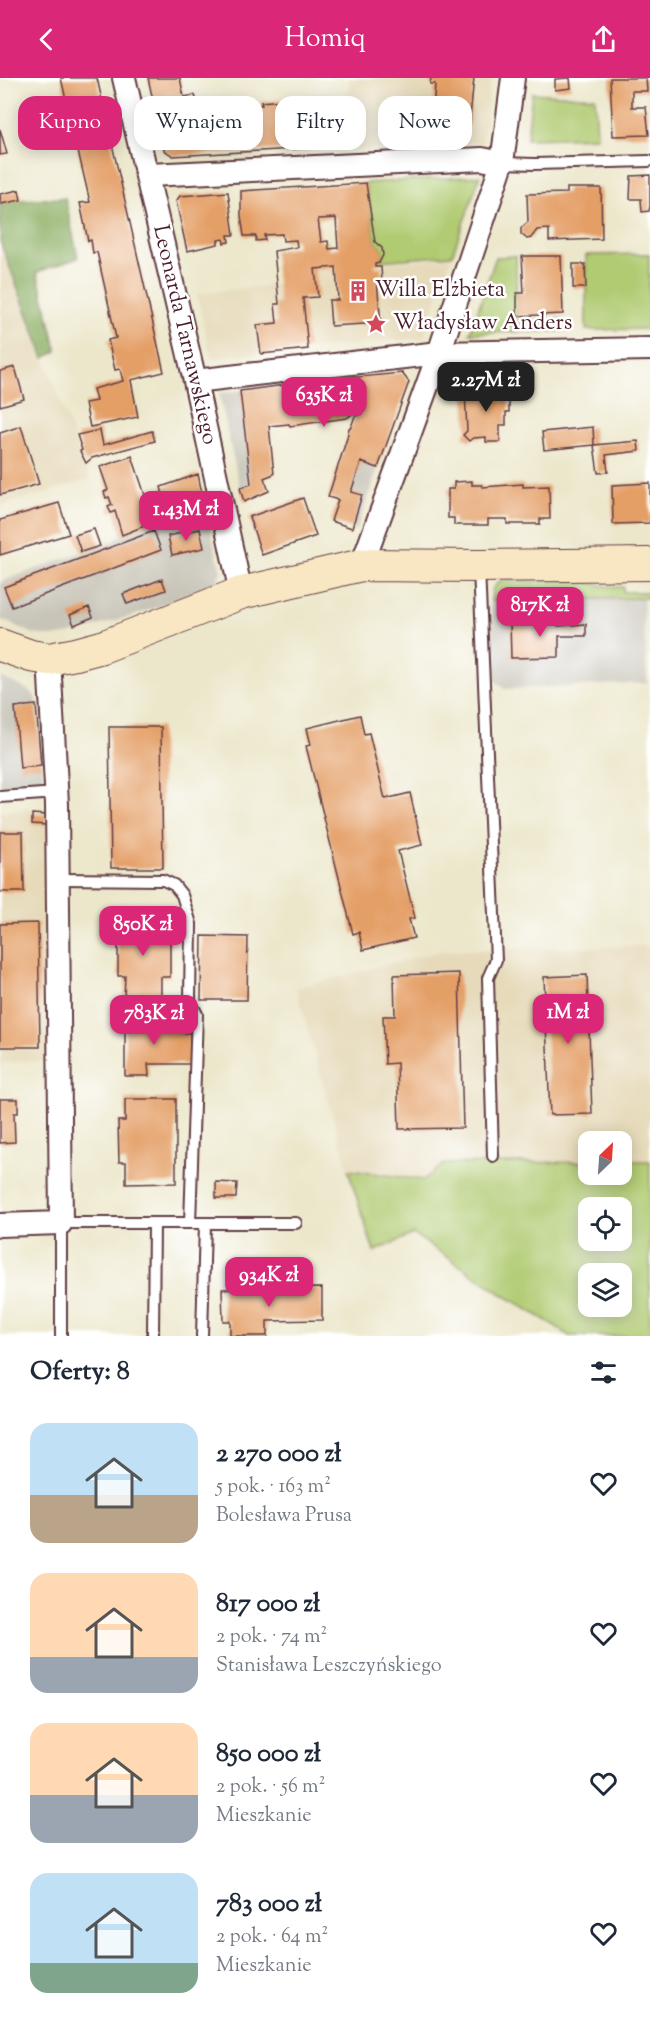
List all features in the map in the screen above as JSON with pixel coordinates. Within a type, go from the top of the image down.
[{"type":"street","name":"Leonarda Tarnawskiego","points":[[124,78],[195,381],[241,593]]},
{"type":"street","points":[[362,565],[439,352],[502,163],[513,78]]},
{"type":"street","points":[[148,175],[482,159],[502,163]]},
{"type":"street","points":[[195,381],[439,352],[650,349]]},
{"type":"street","points":[[0,645],[31,657],[49,659],[102,646],[241,593],[362,565],[650,564]]},
{"type":"street","points":[[0,1226],[61,1223],[59,879],[57,793],[49,659]]},
{"type":"lane","points":[[502,163],[649,161]]},
{"type":"lane","points":[[479,566],[496,960],[488,978],[493,1156]]},
{"type":"lane","points":[[0,797],[57,793]]},
{"type":"lane","points":[[59,879],[163,880],[174,885],[182,895],[191,924],[190,1001],[198,1014],[190,1223]]},
{"type":"lane","points":[[61,1336],[61,1223],[296,1222]]},
{"type":"lane","points":[[153,1223],[153,1336]]},
{"type":"lane","points":[[202,1336],[205,1224]]},
{"type":"shaded area","points":[[349,78],[491,78],[484,143],[472,144],[472,96],[378,96],[378,148],[366,149],[366,96],[349,96]]},
{"type":"shaded area","points":[[646,78],[650,78],[650,278],[649,135]]},
{"type":"shaded area","points":[[0,241],[90,479],[0,506]]},
{"type":"shaded area","points":[[451,258],[423,338],[211,358],[197,294],[277,284],[279,304],[303,302],[301,270]]},
{"type":"shaded area","points":[[264,387],[274,474],[240,488],[219,393]]},
{"type":"shaded area","points":[[342,455],[378,468],[356,530],[331,521],[338,501],[328,497]]},
{"type":"shaded area","points":[[204,504],[221,571],[217,582],[212,587],[135,615],[54,637],[34,634],[0,619],[0,582],[113,541],[122,535]]},
{"type":"shaded area","points":[[643,598],[647,683],[505,689],[492,678],[491,601]]},
{"type":"shaded area","points":[[0,677],[25,688],[34,695],[36,701],[43,775],[39,783],[27,791],[0,791]]},
{"type":"shaded area","points":[[52,809],[53,1060],[0,1063],[0,812]]},
{"type":"shaded area","points":[[650,946],[650,1161],[632,1161],[632,1131],[578,1131],[578,1162],[445,1164],[423,1180],[348,1170],[296,988],[441,951]]},
{"type":"green space","points":[[532,93],[595,97],[597,137],[527,139]]},
{"type":"green space","points":[[480,176],[452,255],[380,261],[383,255],[382,248],[375,242],[366,183]]},
{"type":"green space","points":[[65,198],[78,258],[37,272],[57,351],[44,358],[0,241],[0,201],[1,204],[21,200]]},
{"type":"green space","points":[[649,254],[650,329],[586,330],[586,255]]},
{"type":"green space","points":[[516,256],[517,319],[563,319],[564,331],[470,333],[496,257]]},
{"type":"green space","points":[[571,580],[623,587],[623,592],[650,592],[650,598],[491,601],[492,590],[499,581]]},
{"type":"green space","points":[[632,1161],[650,1161],[650,1336],[569,1336],[413,1234],[374,1252],[348,1170],[423,1180],[444,1164],[578,1162],[578,1185],[632,1185]]},
{"type":"building","points":[[61,78],[97,78],[101,96],[65,96]]},
{"type":"building","points":[[148,78],[180,78],[184,96],[152,96]]},
{"type":"building","points":[[431,78],[474,78],[472,98],[434,96],[435,84],[430,84]]},
{"type":"building","points":[[570,78],[571,88],[555,90],[555,79]]},
{"type":"building","points":[[610,78],[646,78],[647,91],[632,91],[632,107],[646,107],[649,135],[613,136]]},
{"type":"building","points":[[275,101],[275,150],[277,150],[173,156],[164,150],[263,150],[263,102]]},
{"type":"building","points":[[0,129],[7,154],[0,155]]},
{"type":"building","points":[[78,150],[113,150],[164,372],[131,380],[138,417],[90,427],[85,403],[96,401],[93,389],[123,381],[120,369],[115,370],[108,340],[116,338],[97,252],[93,253],[91,240],[88,241],[80,203],[90,202]]},
{"type":"building","points":[[650,175],[649,211],[642,212],[641,199],[630,199],[631,176]]},
{"type":"building","points":[[366,183],[375,242],[382,248],[383,255],[379,263],[375,264],[375,267],[381,267],[382,282],[377,282],[381,323],[331,326],[329,300],[338,300],[336,267],[315,269],[318,297],[303,298],[308,349],[261,354],[257,325],[277,323],[275,304],[279,304],[274,251],[297,247],[296,240],[283,241],[282,234],[264,235],[265,240],[256,241],[256,236],[244,236],[241,191]],"holes":[[[336,218],[338,248],[329,249],[328,241],[321,242],[318,219]]]},
{"type":"building","points":[[567,188],[601,188],[602,239],[549,241],[549,229],[537,230],[531,238],[527,239],[521,234],[521,228],[528,222],[527,194],[567,193]]},
{"type":"building","points":[[19,190],[21,200],[1,204],[0,194]]},
{"type":"building","points":[[228,192],[234,235],[228,235],[229,242],[224,243],[223,239],[218,240],[218,244],[187,251],[176,201],[180,196]]},
{"type":"building","points":[[522,256],[561,256],[563,314],[517,316],[517,293],[524,293]]},
{"type":"building","points":[[573,264],[585,264],[586,288],[573,288]]},
{"type":"building","points":[[15,367],[24,399],[0,406],[0,371]]},
{"type":"building","points":[[402,373],[409,382],[378,468],[361,462],[351,492],[362,495],[352,528],[331,521],[338,500],[328,497],[349,428],[355,416],[362,414],[361,405],[350,406],[351,415],[347,418],[290,426],[289,424],[269,426],[274,474],[264,478],[269,491],[244,502],[240,488],[251,484],[240,391]]},
{"type":"building","points":[[495,382],[494,391],[509,391],[509,412],[506,412],[506,425],[500,425],[500,442],[486,442],[486,437],[473,438],[469,441],[463,435],[467,431],[465,391],[484,391],[484,383]]},
{"type":"building","points":[[21,426],[39,484],[0,495],[0,433]]},
{"type":"building","points":[[593,427],[594,445],[544,450],[542,432]]},
{"type":"building","points":[[100,430],[103,445],[152,431],[155,441],[92,458],[86,463],[80,451],[82,450],[77,435]]},
{"type":"building","points":[[638,441],[639,451],[606,455],[608,472],[598,473],[594,445]]},
{"type":"building","points":[[132,456],[154,522],[122,535],[115,511],[111,513],[108,507],[112,505],[104,492],[108,490],[100,467]]},
{"type":"building","points":[[198,474],[204,504],[169,517],[161,487]]},
{"type":"building","points":[[472,481],[472,485],[482,485],[482,487],[523,484],[523,487],[549,486],[550,519],[540,519],[540,524],[507,524],[507,519],[488,519],[488,525],[454,525],[454,518],[448,518],[448,489],[454,489],[454,482]]},
{"type":"building","points":[[650,483],[650,523],[613,524],[612,485]]},
{"type":"building","points":[[303,498],[316,536],[262,555],[249,517]]},
{"type":"building","points":[[59,503],[69,534],[0,555],[0,520]]},
{"type":"building","points":[[94,529],[100,546],[81,552],[75,535]]},
{"type":"building","points":[[200,529],[204,548],[172,555],[168,536]]},
{"type":"building","points":[[154,531],[161,550],[12,607],[4,587]]},
{"type":"building","points":[[162,579],[166,590],[127,604],[123,594]]},
{"type":"building","points":[[89,607],[93,617],[74,625],[70,615]]},
{"type":"building","points":[[558,619],[558,626],[586,624],[586,636],[559,636],[559,657],[511,658],[510,621]]},
{"type":"building","points":[[36,705],[41,766],[20,768],[15,707]]},
{"type":"building","points":[[360,715],[364,734],[369,733],[385,799],[410,793],[422,845],[398,851],[415,918],[409,919],[414,938],[363,950],[359,932],[353,934],[306,746],[311,745],[307,728]]},
{"type":"building","points":[[109,727],[161,727],[163,868],[111,868]]},
{"type":"building","points":[[32,814],[46,815],[46,825],[32,824]]},
{"type":"building","points":[[0,832],[23,832],[24,892],[0,892]]},
{"type":"building","points":[[124,915],[161,915],[161,938],[170,938],[170,977],[161,977],[161,999],[124,999],[125,976],[118,976],[118,937],[124,937]]},
{"type":"building","points":[[38,923],[40,1047],[0,1047],[0,924]]},
{"type":"building","points":[[202,936],[248,937],[247,1000],[201,1000]]},
{"type":"building","points":[[459,973],[463,1128],[399,1129],[397,1063],[385,1064],[383,1016],[395,1016],[394,975]]},
{"type":"building","points":[[587,975],[592,1114],[550,1115],[544,977]]},
{"type":"building","points":[[125,1021],[181,1022],[181,1033],[190,1033],[190,1064],[148,1064],[149,1076],[125,1076]]},
{"type":"building","points":[[0,1099],[18,1099],[18,1113],[14,1113],[15,1142],[0,1143]]},
{"type":"building","points":[[125,1099],[176,1099],[176,1183],[126,1184],[126,1162],[119,1162],[118,1121],[125,1121]]},
{"type":"building","points":[[216,1182],[237,1183],[236,1198],[216,1198]]},
{"type":"building","points":[[322,1288],[322,1320],[267,1321],[267,1336],[230,1336],[230,1321],[223,1321],[222,1289]]},
{"type":"place","name":"Willa Elżbieta","points":[[358,291]]},
{"type":"place","name":"Władysław Anders","points":[[376,324]]}]
